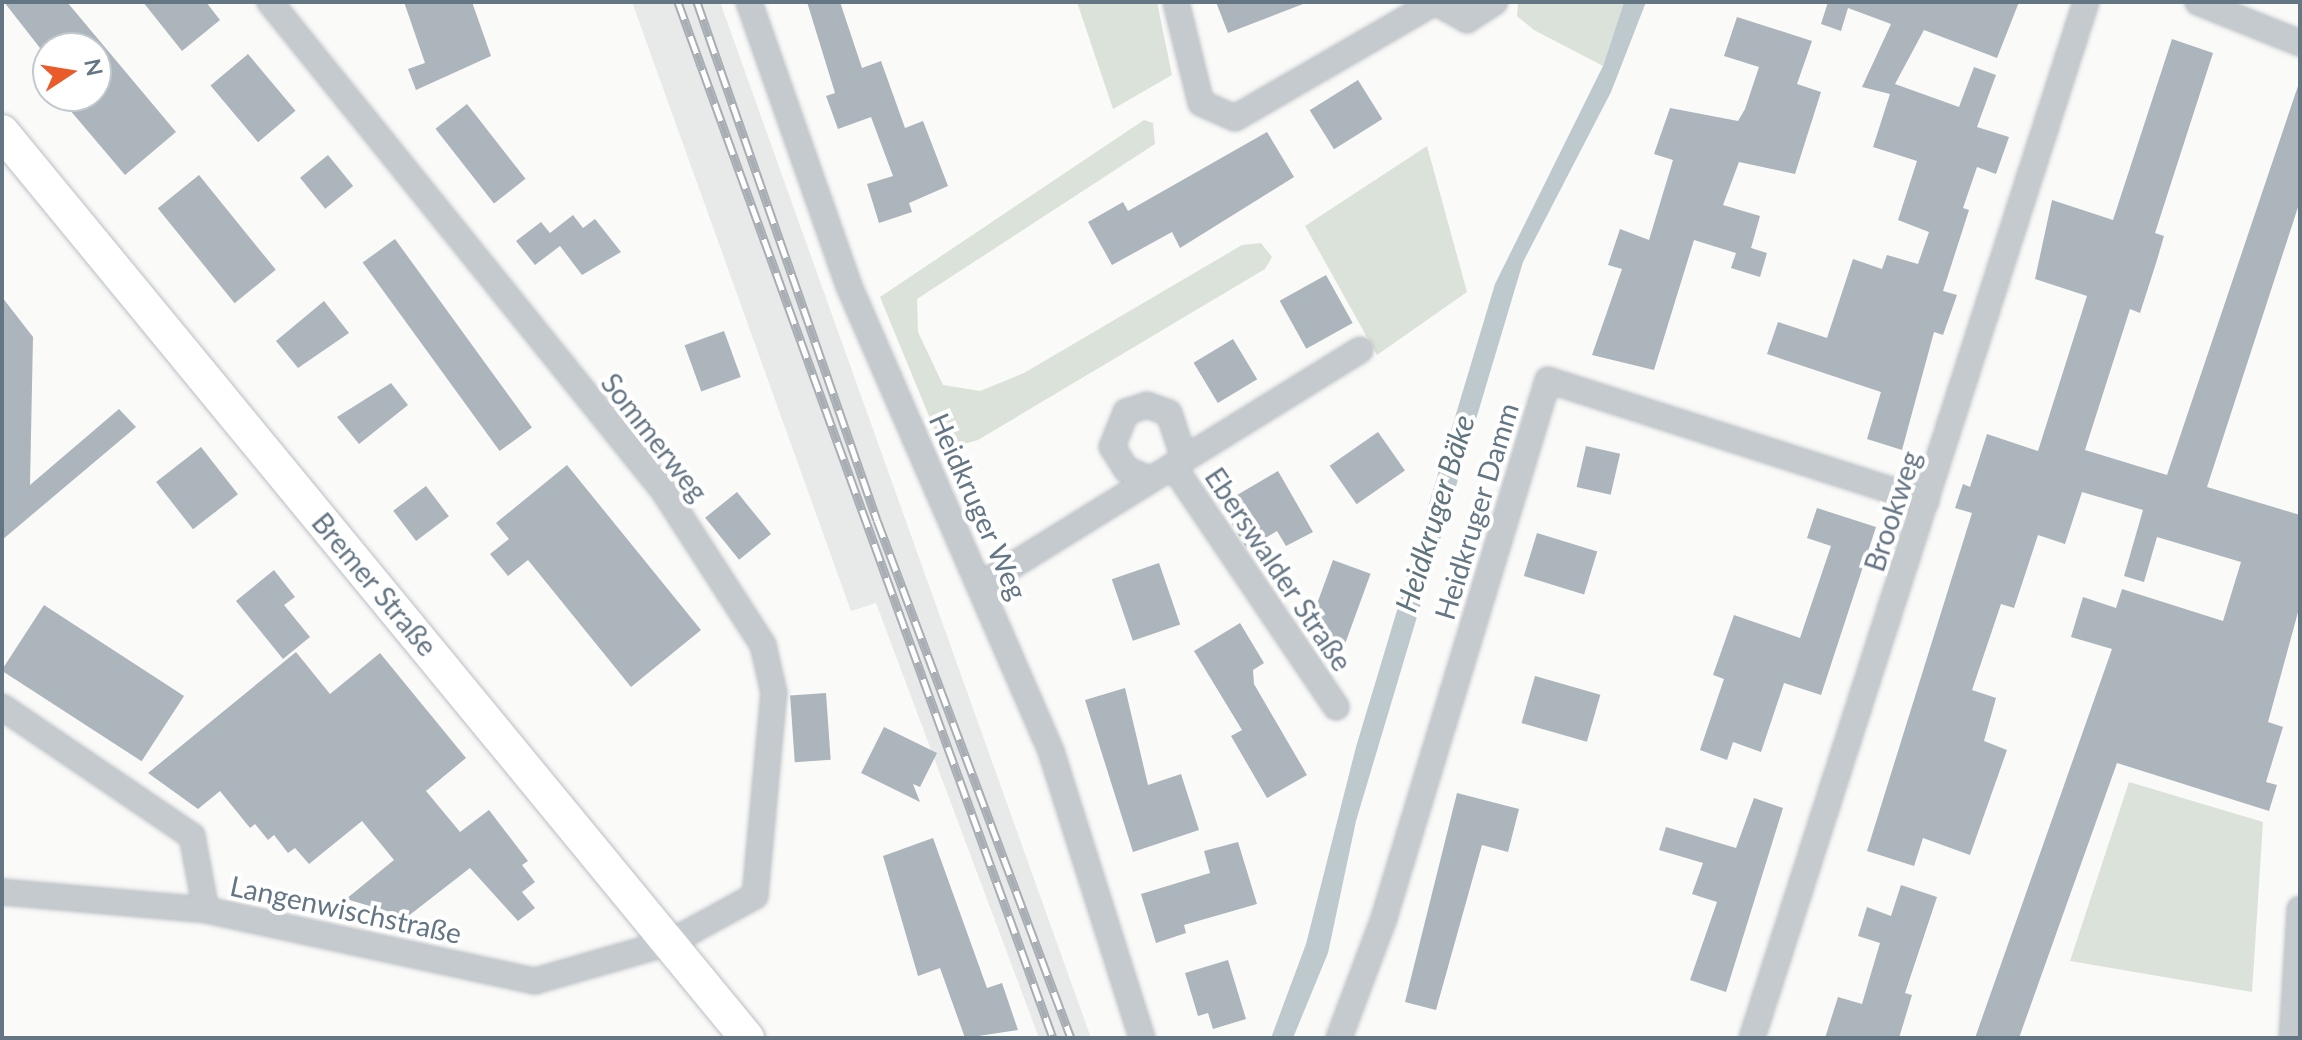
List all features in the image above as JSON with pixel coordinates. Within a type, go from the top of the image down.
[{"type":"main road","name":"Bremer Straße","points":[[2,132],[747,1038]]},
{"type":"street","name":"Sommerweg","points":[[270,2],[663,490],[763,645],[774,693],[755,896],[671,942]]},
{"type":"street","name":"Heidkruger Weg","points":[[749,2],[849,286],[1051,751],[1142,1038]]},
{"type":"street","points":[[1176,2],[1201,103],[1235,118],[1435,2],[1467,20],[1495,2]]},
{"type":"street","name":"Brookweg","points":[[1752,1038],[2086,2]]},
{"type":"street","points":[[2198,2],[2300,43]]},
{"type":"street","name":"Eberswalder Straße","points":[[981,585],[1360,350]]},
{"type":"street","name":"Heidkruger Damm","points":[[1339,1038],[1384,918],[1548,380],[1926,501]]},
{"type":"street","points":[[1149,479],[1126,469],[1112,447],[1126,412],[1147,405],[1169,413],[1178,462]]},
{"type":"street","name":"Eberswalder Straße","points":[[1178,462],[1336,707]]},
{"type":"street","points":[[2,707],[192,836],[206,910]]},
{"type":"street","name":"Langenwischstraße","points":[[2,892],[206,910],[535,981],[671,942]]},
{"type":"street","points":[[2292,1038],[2300,909]]},
{"type":"shaded area","points":[[632,2],[720,2],[1091,1038],[1039,1038],[876,603],[851,611]]},
{"type":"shaded area","points":[[1077,2],[1157,2],[1172,75],[1113,109]]},
{"type":"shaded area","points":[[1518,2],[1624,2],[1603,66],[1534,30],[1517,16]]},
{"type":"shaded area","points":[[1144,120],[1153,123],[1155,144],[917,299],[918,332],[943,385],[980,391],[1024,373],[1242,245],[1261,243],[1272,257],[1265,269],[978,440],[954,447],[938,438],[880,297]]},
{"type":"shaded area","points":[[1427,146],[1467,292],[1377,355],[1305,226]]},
{"type":"shaded area","points":[[2129,782],[2263,822],[2252,992],[2070,961]]},
{"type":"water","name":"Heidkruger Bäke","points":[[1624,2],[1646,2],[1611,92],[1523,262],[1356,821],[1328,953],[1293,1038],[1271,1038],[1306,944],[1356,747],[1495,284],[1603,66]]},
{"type":"building","points":[[4,2],[67,2],[92,32],[32,32],[32,38]]},
{"type":"building","points":[[143,2],[206,2],[220,20],[182,51]]},
{"type":"building","points":[[404,2],[472,2],[491,56],[416,90],[408,69],[425,63]]},
{"type":"building","points":[[807,2],[840,2],[862,68],[881,61],[905,128],[923,121],[948,186],[909,203],[912,212],[879,223],[867,184],[893,176],[871,117],[838,129],[826,96],[835,93]]},
{"type":"building","points":[[1216,2],[1303,2],[1303,4],[1228,33]]},
{"type":"building","points":[[1828,2],[2019,2],[1997,58],[1924,30],[1895,84],[1959,107],[1974,67],[1996,75],[1977,127],[2009,137],[1996,174],[1977,167],[1963,208],[1969,210],[1943,291],[1957,295],[1943,335],[1934,332],[1902,450],[1867,439],[1881,392],[1767,354],[1778,322],[1827,338],[1853,259],[1882,269],[1887,255],[1918,264],[1929,232],[1898,220],[1917,161],[1873,147],[1890,94],[1862,87],[1891,24],[1848,8],[1841,31],[1821,24]]},
{"type":"building","points":[[1737,17],[1812,41],[1797,84],[1821,92],[1795,174],[1739,162],[1723,205],[1760,216],[1751,248],[1767,253],[1760,277],[1731,268],[1736,253],[1694,240],[1654,370],[1592,355],[1622,269],[1608,265],[1620,229],[1649,240],[1673,160],[1654,154],[1670,108],[1738,121],[1745,109],[1759,67],[1724,56]]},
{"type":"building","points":[[2172,39],[2213,53],[2155,233],[2164,236],[2140,313],[2130,309],[2085,450],[2167,475],[2300,80],[2300,201],[2207,487],[2300,515],[2300,605],[2268,722],[2283,727],[2266,782],[2277,785],[2269,811],[2117,763],[2019,1038],[1975,1038],[2112,649],[2071,637],[2083,597],[2116,608],[2122,589],[2223,621],[2241,562],[2157,537],[2144,582],[2124,576],[2143,510],[2082,492],[2065,544],[2038,535],[2014,608],[2001,604],[1972,690],[1996,698],[1984,741],[2007,750],[1970,855],[1923,838],[1914,866],[1867,851],[1972,513],[1955,508],[1963,484],[1970,487],[1987,434],[2038,451],[2087,296],[2035,279],[2052,200],[2113,220]]},
{"type":"building","points":[[248,54],[296,111],[258,142],[210,85]]},
{"type":"building","points":[[112,56],[176,132],[125,175],[72,112],[112,112]]},
{"type":"building","points":[[1358,80],[1382,119],[1334,149],[1310,110]]},
{"type":"building","points":[[467,104],[525,179],[494,203],[435,129]]},
{"type":"building","points":[[1267,132],[1294,177],[1180,248],[1172,232],[1112,265],[1088,222],[1123,202],[1128,211]]},
{"type":"building","points":[[328,155],[353,186],[325,209],[300,178]]},
{"type":"building","points":[[199,175],[276,270],[235,303],[158,208]]},
{"type":"building","points":[[573,215],[583,228],[595,219],[621,252],[582,275],[560,246],[535,265],[516,241],[541,222],[550,233]]},
{"type":"building","points":[[395,239],[532,428],[500,451],[363,263]]},
{"type":"building","points":[[1326,275],[1353,323],[1306,349],[1280,301]]},
{"type":"building","points":[[2,297],[33,337],[30,485],[119,409],[136,427],[2,540]]},
{"type":"building","points":[[324,301],[349,333],[298,368],[276,341]]},
{"type":"building","points":[[724,331],[741,377],[701,391],[685,345]]},
{"type":"building","points":[[1233,339],[1257,379],[1218,403],[1194,363]]},
{"type":"building","points":[[391,383],[408,405],[359,444],[337,417]]},
{"type":"building","points":[[1378,432],[1405,471],[1357,504],[1330,466]]},
{"type":"building","points":[[1586,446],[1620,454],[1611,495],[1577,487]]},
{"type":"building","points":[[201,447],[238,494],[193,529],[156,482]]},
{"type":"building","points":[[567,465],[701,630],[631,687],[528,560],[508,576],[490,554],[509,539],[496,523]]},
{"type":"building","points":[[1278,471],[1313,532],[1286,546],[1277,531],[1247,549],[1220,505]]},
{"type":"building","points":[[426,486],[449,516],[416,541],[393,511]]},
{"type":"building","points":[[737,492],[771,534],[739,560],[705,518]]},
{"type":"building","points":[[1817,508],[1876,527],[1821,695],[1784,683],[1761,752],[1733,742],[1727,760],[1700,750],[1724,679],[1713,675],[1734,615],[1800,638],[1831,546],[1807,538]]},
{"type":"building","points":[[1537,533],[1597,551],[1584,594],[1524,576]]},
{"type":"building","points":[[1333,560],[1371,574],[1344,646],[1307,632]]},
{"type":"building","points":[[1159,563],[1180,624],[1133,641],[1112,579]]},
{"type":"building","points":[[274,570],[295,597],[284,605],[310,637],[283,659],[236,601]]},
{"type":"building","points":[[44,605],[184,696],[142,761],[2,671]]},
{"type":"building","points":[[1240,623],[1264,663],[1253,670],[1254,684],[1307,775],[1267,798],[1231,736],[1242,730],[1194,651]]},
{"type":"building","points":[[296,652],[330,694],[380,653],[466,758],[426,791],[460,832],[489,810],[528,861],[522,865],[535,882],[522,892],[535,908],[518,921],[470,868],[407,917],[346,899],[394,860],[362,821],[309,864],[295,848],[288,853],[274,835],[268,840],[255,824],[250,828],[220,791],[198,809],[148,773]]},
{"type":"building","points":[[1535,676],[1600,695],[1587,742],[1521,723]]},
{"type":"building","points":[[1125,688],[1148,785],[1181,774],[1199,830],[1133,852],[1085,700]]},
{"type":"building","points":[[826,693],[831,760],[795,762],[790,696]]},
{"type":"building","points":[[884,727],[937,753],[920,787],[913,784],[920,802],[861,773]]},
{"type":"building","points":[[1457,793],[1519,809],[1508,852],[1482,845],[1436,1010],[1405,1002]]},
{"type":"building","points":[[1754,798],[1783,808],[1726,992],[1690,980],[1717,902],[1692,894],[1703,863],[1659,850],[1666,827],[1736,848]]},
{"type":"building","points":[[933,838],[987,988],[1002,983],[1018,1030],[965,1038],[940,968],[918,976],[883,856]]},
{"type":"building","points":[[1238,842],[1257,904],[1184,925],[1186,933],[1156,943],[1141,894],[1210,873],[1204,851]]},
{"type":"building","points":[[1901,885],[1937,897],[1905,993],[1912,995],[1899,1038],[1825,1038],[1838,997],[1862,1004],[1880,943],[1858,936],[1867,907],[1891,916]]},
{"type":"building","points":[[1228,960],[1246,1019],[1213,1029],[1208,1013],[1198,1016],[1185,973]]},
{"type":"railway","points":[[678,2],[1053,1038]]},
{"type":"railway","points":[[697,2],[877,520],[1071,1038]]}]
